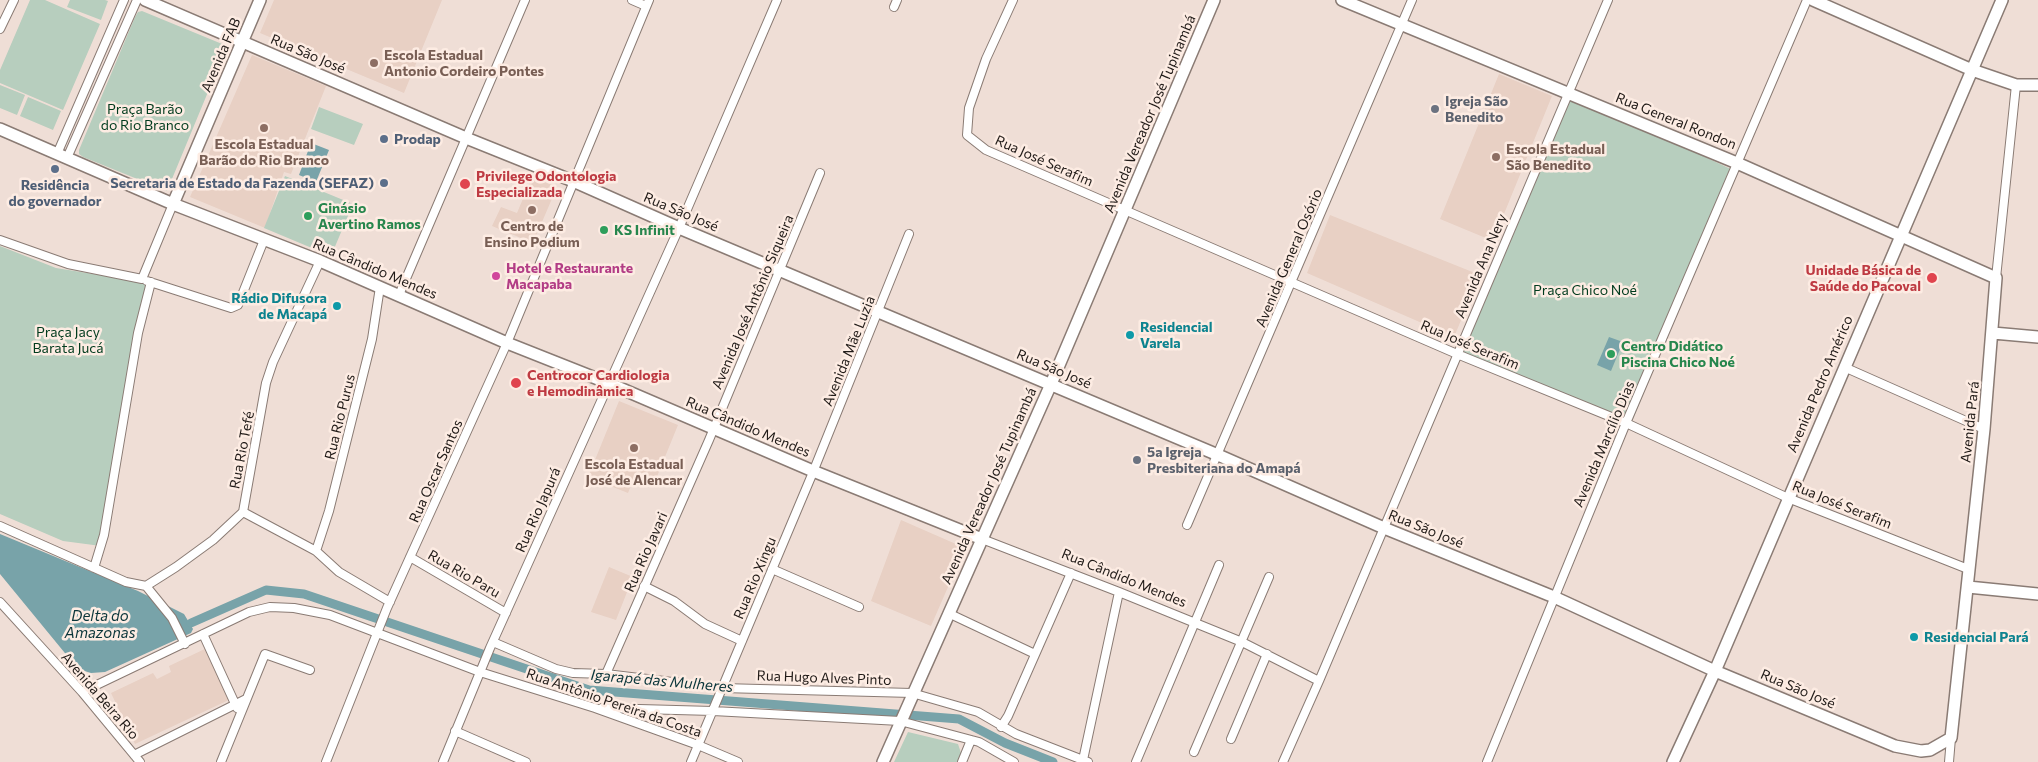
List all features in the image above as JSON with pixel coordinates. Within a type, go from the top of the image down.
[{"type":"street","points":[[0,29],[14,0]]},
{"type":"street","points":[[62,156],[124,0]]},
{"type":"street","points":[[62,156],[137,0]]},
{"type":"street","name":"Rua São José","points":[[145,0],[466,138],[573,181],[679,228],[1218,455],[1384,528],[1554,597],[1715,671],[1895,746],[1922,751],[1930,750],[1951,738]]},
{"type":"street","name":"Avenida FAB","points":[[173,204],[260,0]]},
{"type":"street","points":[[399,295],[525,0]]},
{"type":"street","points":[[632,0],[648,3]]},
{"type":"street","name":"Rua Rio Japurá","points":[[481,671],[608,383],[679,228],[776,0]]},
{"type":"street","name":"Rua José Serafim","points":[[1013,0],[976,86],[969,108],[967,136],[986,150],[1457,354],[1626,424],[1788,498],[1968,569]]},
{"type":"street","name":"Avenida Vereador José Tupinambá","points":[[883,762],[1051,384],[1214,0]]},
{"type":"street","name":"Rua General Rondon","points":[[1342,0],[1737,163],[1901,234],[1996,278]]},
{"type":"street","name":"Avenida General Osório","points":[[1187,525],[1412,0]]},
{"type":"street","name":"Avenida Ana Nery","points":[[1282,762],[1320,681],[1608,0]]},
{"type":"street","name":"Avenida Marcílio Dias","points":[[1487,762],[1626,424],[1807,0]]},
{"type":"street","points":[[1813,0],[1972,70],[2016,85],[2038,85]]},
{"type":"street","name":"Avenida Pedro Américo","points":[[1673,762],[1715,671],[2002,0]]},
{"type":"street","name":"Rua Oscar Santos","points":[[378,630],[508,343],[573,181],[648,3]]},
{"type":"street","name":"Avenida Pará","points":[[1949,762],[1984,429],[1996,278],[2016,85]]},
{"type":"street","name":"Rua Cândido Mendes","points":[[0,129],[173,204],[320,262],[508,343],[714,428],[812,474],[1071,573],[1242,642],[1320,681]]},
{"type":"street","name":"Avenida José Antônio Siqueira","points":[[709,440],[820,174]]},
{"type":"street","points":[[143,279],[173,204]]},
{"type":"street","name":"Avenida Mãe Luzia","points":[[812,474],[909,234]]},
{"type":"street","points":[[0,240],[68,264],[143,279],[231,308],[238,305],[264,240]]},
{"type":"street","name":"Rua Rio Tefé","points":[[243,512],[269,376],[276,355],[320,262]]},
{"type":"street","points":[[94,568],[104,535],[138,333],[151,282]]},
{"type":"street","name":"Rua Rio Purus","points":[[316,551],[329,511],[372,339],[380,287]]},
{"type":"street","points":[[1993,333],[2038,337]]},
{"type":"street","points":[[1844,367],[1984,429]]},
{"type":"street","name":"Rua Rio Javari","points":[[606,674],[709,440]]},
{"type":"street","name":"Rua Rio Xingu","points":[[722,689],[812,474]]},
{"type":"street","points":[[146,586],[213,540],[243,512],[316,551],[339,572],[388,605]]},
{"type":"street","points":[[0,526],[126,582],[146,586],[172,618],[185,644]]},
{"type":"street","name":"Rua Rio Paru","points":[[410,557],[506,613]]},
{"type":"street","points":[[1136,762],[1219,565]]},
{"type":"street","points":[[772,569],[859,607]]},
{"type":"street","points":[[1001,727],[1071,573]]},
{"type":"street","points":[[1194,752],[1270,577]]},
{"type":"street","points":[[644,586],[674,601],[705,624],[742,641]]},
{"type":"street","points":[[1968,587],[2038,594]]},
{"type":"street","points":[[1085,761],[1119,592]]},
{"type":"street","name":"Avenida Beira Rio","points":[[0,602],[82,692],[140,762]]},
{"type":"street","name":"Rua Antônio Pereira da Costa","points":[[82,692],[249,612],[270,607],[294,608],[330,615],[378,630],[481,671],[595,708],[698,745],[738,762]]},
{"type":"street","points":[[948,613],[1035,654]]},
{"type":"street","points":[[326,762],[378,630]]},
{"type":"street","points":[[203,634],[240,714]]},
{"type":"street","name":"Rua Hugo Alves Pinto","points":[[492,645],[556,669],[588,675],[606,674],[722,689],[911,697],[978,712],[1016,734],[1085,761]]},
{"type":"street","points":[[221,762],[265,654],[310,670]]},
{"type":"street","points":[[1231,739],[1267,654]]},
{"type":"street","points":[[443,762],[481,671]]},
{"type":"street","points":[[691,762],[722,689]]},
{"type":"street","points":[[134,755],[246,699]]},
{"type":"street","points":[[595,708],[901,719],[971,740],[1014,762]]},
{"type":"street","points":[[456,731],[526,762]]},
{"type":"street","points":[[962,762],[971,740]]},
{"type":"shaded area","name":"Escola Estadual Antonio Cordeiro Pontes","points":[[274,0],[442,0],[404,93],[260,33]]},
{"type":"shaded area","name":"Escola Estadual Barão do Rio Branco","points":[[252,55],[326,86],[291,174],[284,172],[265,228],[190,197]]},
{"type":"shaded area","name":"Escola Estadual São Benedito","points":[[1499,74],[1552,96],[1493,241],[1440,219]]},
{"type":"shaded area","name":"Centro de Ensino Podium","points":[[532,177],[557,187],[533,243],[492,226],[501,207],[517,213]]},
{"type":"shaded area","points":[[1330,215],[1480,275],[1454,337],[1307,273]]},
{"type":"shaded area","name":"Escola Estadual José de Alencar","points":[[619,401],[678,425],[656,479],[637,471],[628,493],[588,477]]},
{"type":"shaded area","points":[[901,520],[965,548],[931,626],[871,601]]},
{"type":"shaded area","points":[[609,567],[633,577],[616,620],[591,612]]},
{"type":"shaded area","points":[[209,647],[233,698],[135,744],[111,693],[153,673],[157,679],[171,672],[169,666]]},
{"type":"green space","points":[[30,0],[45,0],[100,24],[63,110],[0,83],[0,70]]},
{"type":"green space","points":[[70,0],[108,1],[101,20],[67,7]]},
{"type":"green space","name":"Praça Barão do Rio Branco","points":[[142,11],[227,46],[167,191],[79,154],[79,150],[135,17],[138,12]]},
{"type":"green space","points":[[0,85],[25,95],[17,115],[0,108]]},
{"type":"green space","name":"Praça Chico Noé","points":[[1568,93],[1735,171],[1629,429],[1457,354]]},
{"type":"green space","points":[[28,97],[61,111],[53,130],[20,116]]},
{"type":"green space","points":[[319,107],[363,124],[354,145],[311,129]]},
{"type":"green space","name":"Ginásio Avertino Ramos","points":[[285,176],[353,204],[331,256],[264,228]]},
{"type":"green space","name":"Praça Jacy Barata Jucá","points":[[0,246],[56,268],[137,281],[151,287],[136,338],[101,546],[63,541],[0,514]]},
{"type":"green space","points":[[908,732],[958,744],[962,756],[960,762],[894,762]]},
{"type":"water","points":[[311,143],[329,150],[316,182],[299,175]]},
{"type":"water","points":[[1609,337],[1623,342],[1611,371],[1597,365]]},
{"type":"water","name":"Delta do Amazonas","points":[[0,534],[138,591],[184,614],[193,629],[191,633],[105,672],[91,673],[78,669],[0,574]]},
{"type":"waterway","name":"Igarapé das Mulheres","points":[[191,623],[266,590],[304,594],[589,690],[959,719],[1005,743],[1053,762]]},
{"type":"place","name":"Escola Estadual Antonio Cordeiro Pontes","points":[[374,63]]},
{"type":"place","name":"Igreja São Benedito","points":[[1435,109]]},
{"type":"place","name":"Escola Estadual Barão do Rio Branco","points":[[264,128]]},
{"type":"place","name":"Prodap","points":[[384,139]]},
{"type":"place","name":"Escola Estadual São Benedito","points":[[1496,157]]},
{"type":"place","name":"Residência do governador","points":[[55,169]]},
{"type":"place","name":"Secretaria de Estado da Fazenda (SEFAZ)","points":[[384,183]]},
{"type":"place","name":"Privilege Odontologia Especializada","points":[[465,184]]},
{"type":"place","name":"Centro de Ensino Podium","points":[[532,210]]},
{"type":"place","name":"Ginásio Avertino Ramos","points":[[308,216]]},
{"type":"place","name":"KS Infinit","points":[[604,230]]},
{"type":"place","name":"Hotel e Restaurante Macapaba","points":[[496,276]]},
{"type":"place","name":"Unidade Básica de Saúde do Pacoval","points":[[1932,278]]},
{"type":"place","name":"Rádio Difusora de Macapá","points":[[337,306]]},
{"type":"place","name":"Residencial Varela","points":[[1130,335]]},
{"type":"place","name":"Centro Didático Piscina Chico Noé","points":[[1611,354]]},
{"type":"place","name":"Centrocor Cardiologia e Hemodinâmica","points":[[516,383]]},
{"type":"place","name":"Escola Estadual José de Alencar","points":[[634,448]]},
{"type":"place","name":"5a Igreja Presbiteriana do Amapá","points":[[1137,460]]},
{"type":"place","name":"Residencial Pará","points":[[1914,637]]}]
